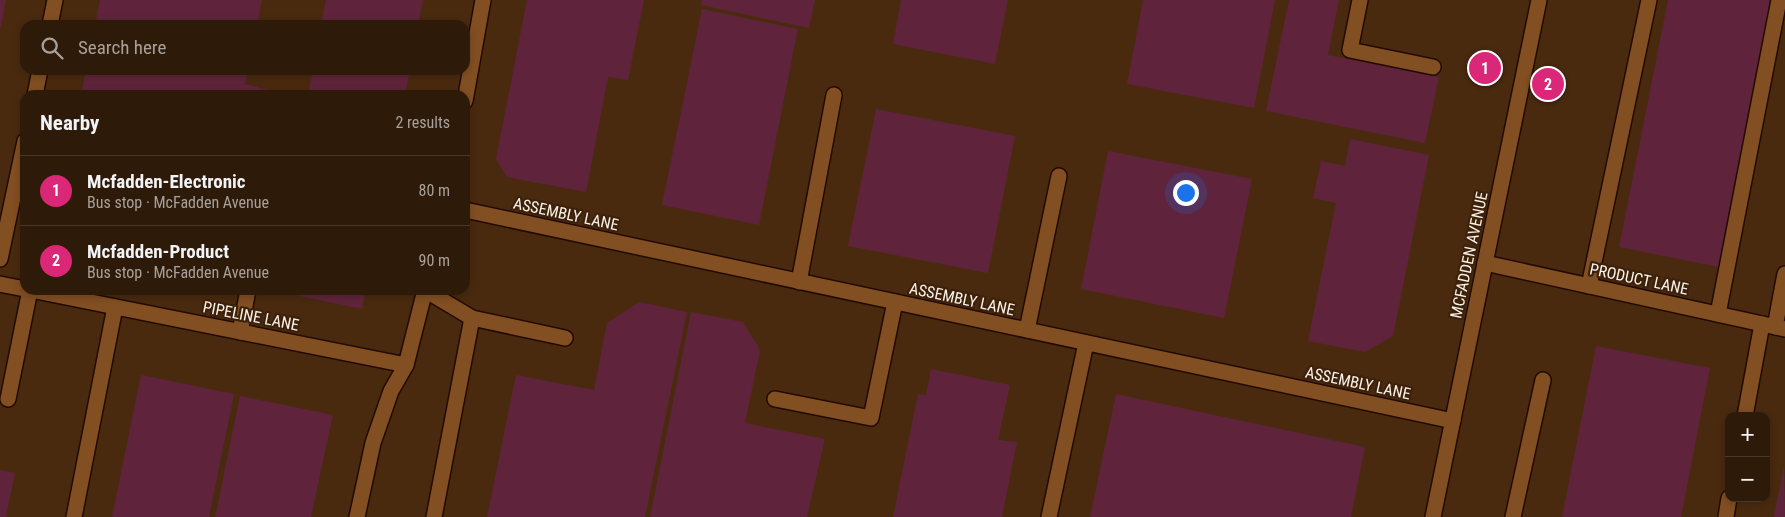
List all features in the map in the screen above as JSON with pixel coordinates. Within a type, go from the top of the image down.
[{"type":"street","points":[[51,20],[55,0]]},
{"type":"street","points":[[470,73],[483,0]]},
{"type":"street","points":[[1360,0],[1350,50],[1433,67]]},
{"type":"street","name":"MCFADDEN AVENUE","points":[[1433,517],[1539,0]]},
{"type":"street","points":[[1589,286],[1649,0]]},
{"type":"street","points":[[1718,314],[1779,0]]},
{"type":"street","points":[[36,90],[39,75]]},
{"type":"street","points":[[467,90],[470,75]]},
{"type":"street","points":[[799,282],[834,95]]},
{"type":"street","points":[[0,259],[20,165]]},
{"type":"street","points":[[1027,330],[1059,176]]},
{"type":"street","name":"ASSEMBLY LANE","points":[[470,211],[1453,421]]},
{"type":"street","name":"PRODUCT LANE","points":[[1485,263],[1774,326]]},
{"type":"street","points":[[1746,412],[1774,326],[1785,274]]},
{"type":"street","points":[[0,284],[20,288]]},
{"type":"street","points":[[8,399],[29,295]]},
{"type":"street","name":"PIPELINE LANE","points":[[55,295],[406,365]]},
{"type":"street","points":[[240,332],[247,295]]},
{"type":"street","points":[[357,517],[374,443],[391,391],[406,365],[424,295]]},
{"type":"street","points":[[433,295],[472,318],[565,338]]},
{"type":"street","points":[[775,399],[871,418],[895,302]]},
{"type":"street","points":[[74,517],[114,307]]},
{"type":"street","points":[[434,517],[472,318]]},
{"type":"street","points":[[1048,517],[1086,343]]},
{"type":"street","points":[[1512,517],[1543,380]]},
{"type":"street","points":[[1726,517],[1729,502]]},
{"type":"shaded area","points":[[0,0],[1785,0],[1785,517],[0,517]]},
{"type":"building","points":[[0,0],[6,0],[1,27],[0,27]]},
{"type":"building","points":[[100,0],[262,0],[258,20],[96,20]]},
{"type":"building","points":[[326,0],[423,0],[419,20],[322,20]]},
{"type":"building","points":[[527,0],[644,0],[628,80],[608,77],[586,192],[507,177],[496,159]]},
{"type":"building","points":[[702,0],[815,0],[809,28],[701,5]]},
{"type":"building","points":[[901,0],[1008,0],[995,64],[893,44]]},
{"type":"building","points":[[1143,0],[1275,0],[1254,108],[1127,84]]},
{"type":"building","points":[[1289,0],[1339,0],[1328,55],[1439,77],[1425,143],[1266,111]]},
{"type":"building","points":[[1668,0],[1771,0],[1719,267],[1619,247]]},
{"type":"building","points":[[702,9],[798,29],[759,225],[662,205]]},
{"type":"building","points":[[85,75],[247,75],[245,84],[268,90],[82,90]]},
{"type":"building","points":[[312,75],[409,75],[406,90],[309,90]]},
{"type":"building","points":[[876,109],[1015,136],[988,273],[848,246]]},
{"type":"building","points":[[1350,139],[1429,155],[1393,336],[1365,352],[1308,341],[1336,203],[1313,198],[1321,161],[1345,166]]},
{"type":"building","points":[[1108,151],[1252,179],[1224,318],[1081,289]]},
{"type":"building","points":[[295,295],[365,295],[362,309]]},
{"type":"building","points":[[639,302],[687,312],[645,517],[487,517],[516,375],[594,390],[607,323]]},
{"type":"building","points":[[691,312],[743,322],[760,350],[745,423],[825,439],[807,517],[650,517]]},
{"type":"building","points":[[1596,346],[1710,368],[1681,517],[1562,517]]},
{"type":"building","points":[[931,369],[1010,385],[998,440],[1017,442],[1002,517],[893,517],[918,394],[926,395]]},
{"type":"building","points":[[141,375],[234,394],[209,517],[112,517]]},
{"type":"building","points":[[1116,394],[1365,447],[1351,517],[1090,517]]},
{"type":"building","points":[[240,396],[333,415],[311,517],[215,517]]},
{"type":"building","points":[[1784,466],[1785,517],[1774,517]]},
{"type":"building","points":[[0,470],[15,473],[6,517],[0,517]]},
{"type":"place","name":"Mcfadden-Electronic","points":[[1485,68]]},
{"type":"place","name":"Mcfadden-Product","points":[[1548,84]]}]
